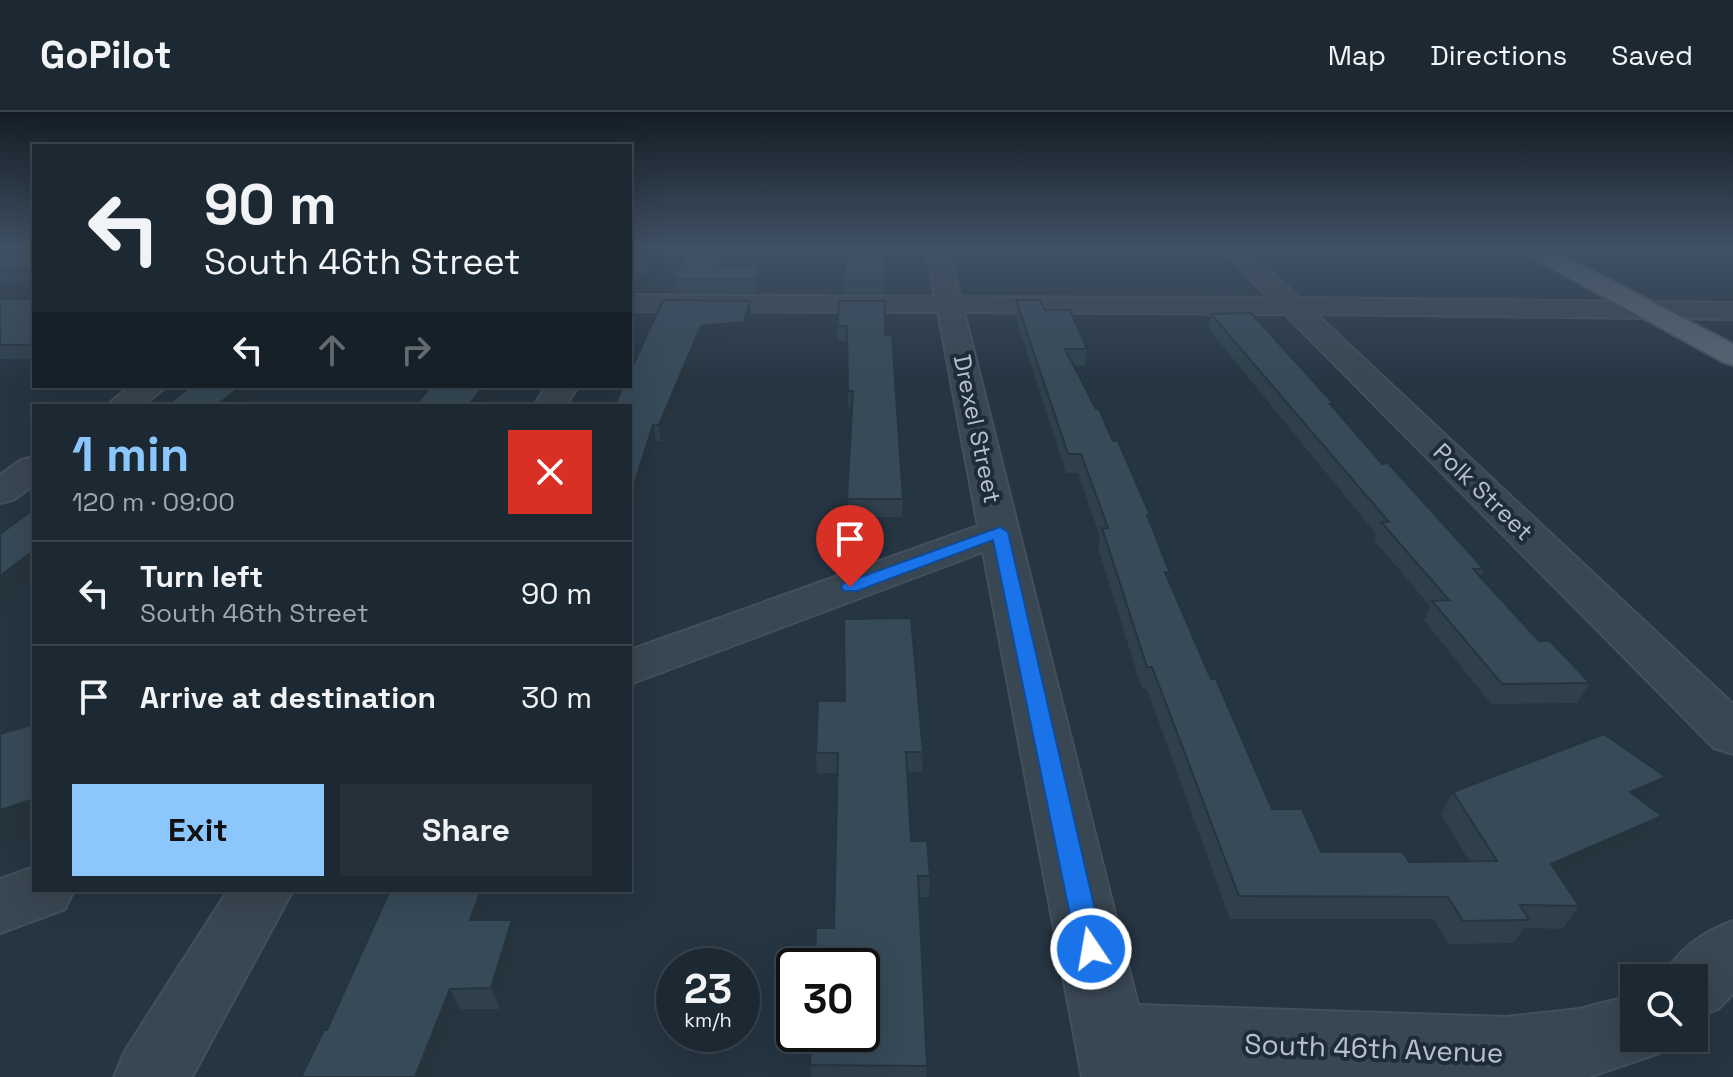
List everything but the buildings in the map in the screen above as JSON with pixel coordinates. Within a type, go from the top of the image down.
[{"type":"main road","points":[[1618,294],[1733,356]]},
{"type":"street","name":"Drexel Street","points":[[947,294],[1114,1058]]},
{"type":"street","name":"Polk Street","points":[[1280,294],[1733,735]]},
{"type":"street","points":[[632,303],[1291,305],[1733,311]]},
{"type":"street","points":[[125,404],[148,388]]},
{"type":"street","points":[[0,492],[32,469]]},
{"type":"street","points":[[632,667],[1000,532]]},
{"type":"street","points":[[0,906],[38,892]]},
{"type":"street","points":[[151,1077],[261,892]]},
{"type":"street","points":[[1708,973],[1733,951]]},
{"type":"street","name":"South 46th Avenue","points":[[1114,1058],[1540,1053],[1590,1044],[1620,1034]]},
{"type":"route","points":[[850,587],[1000,532],[1091,949]]}]
